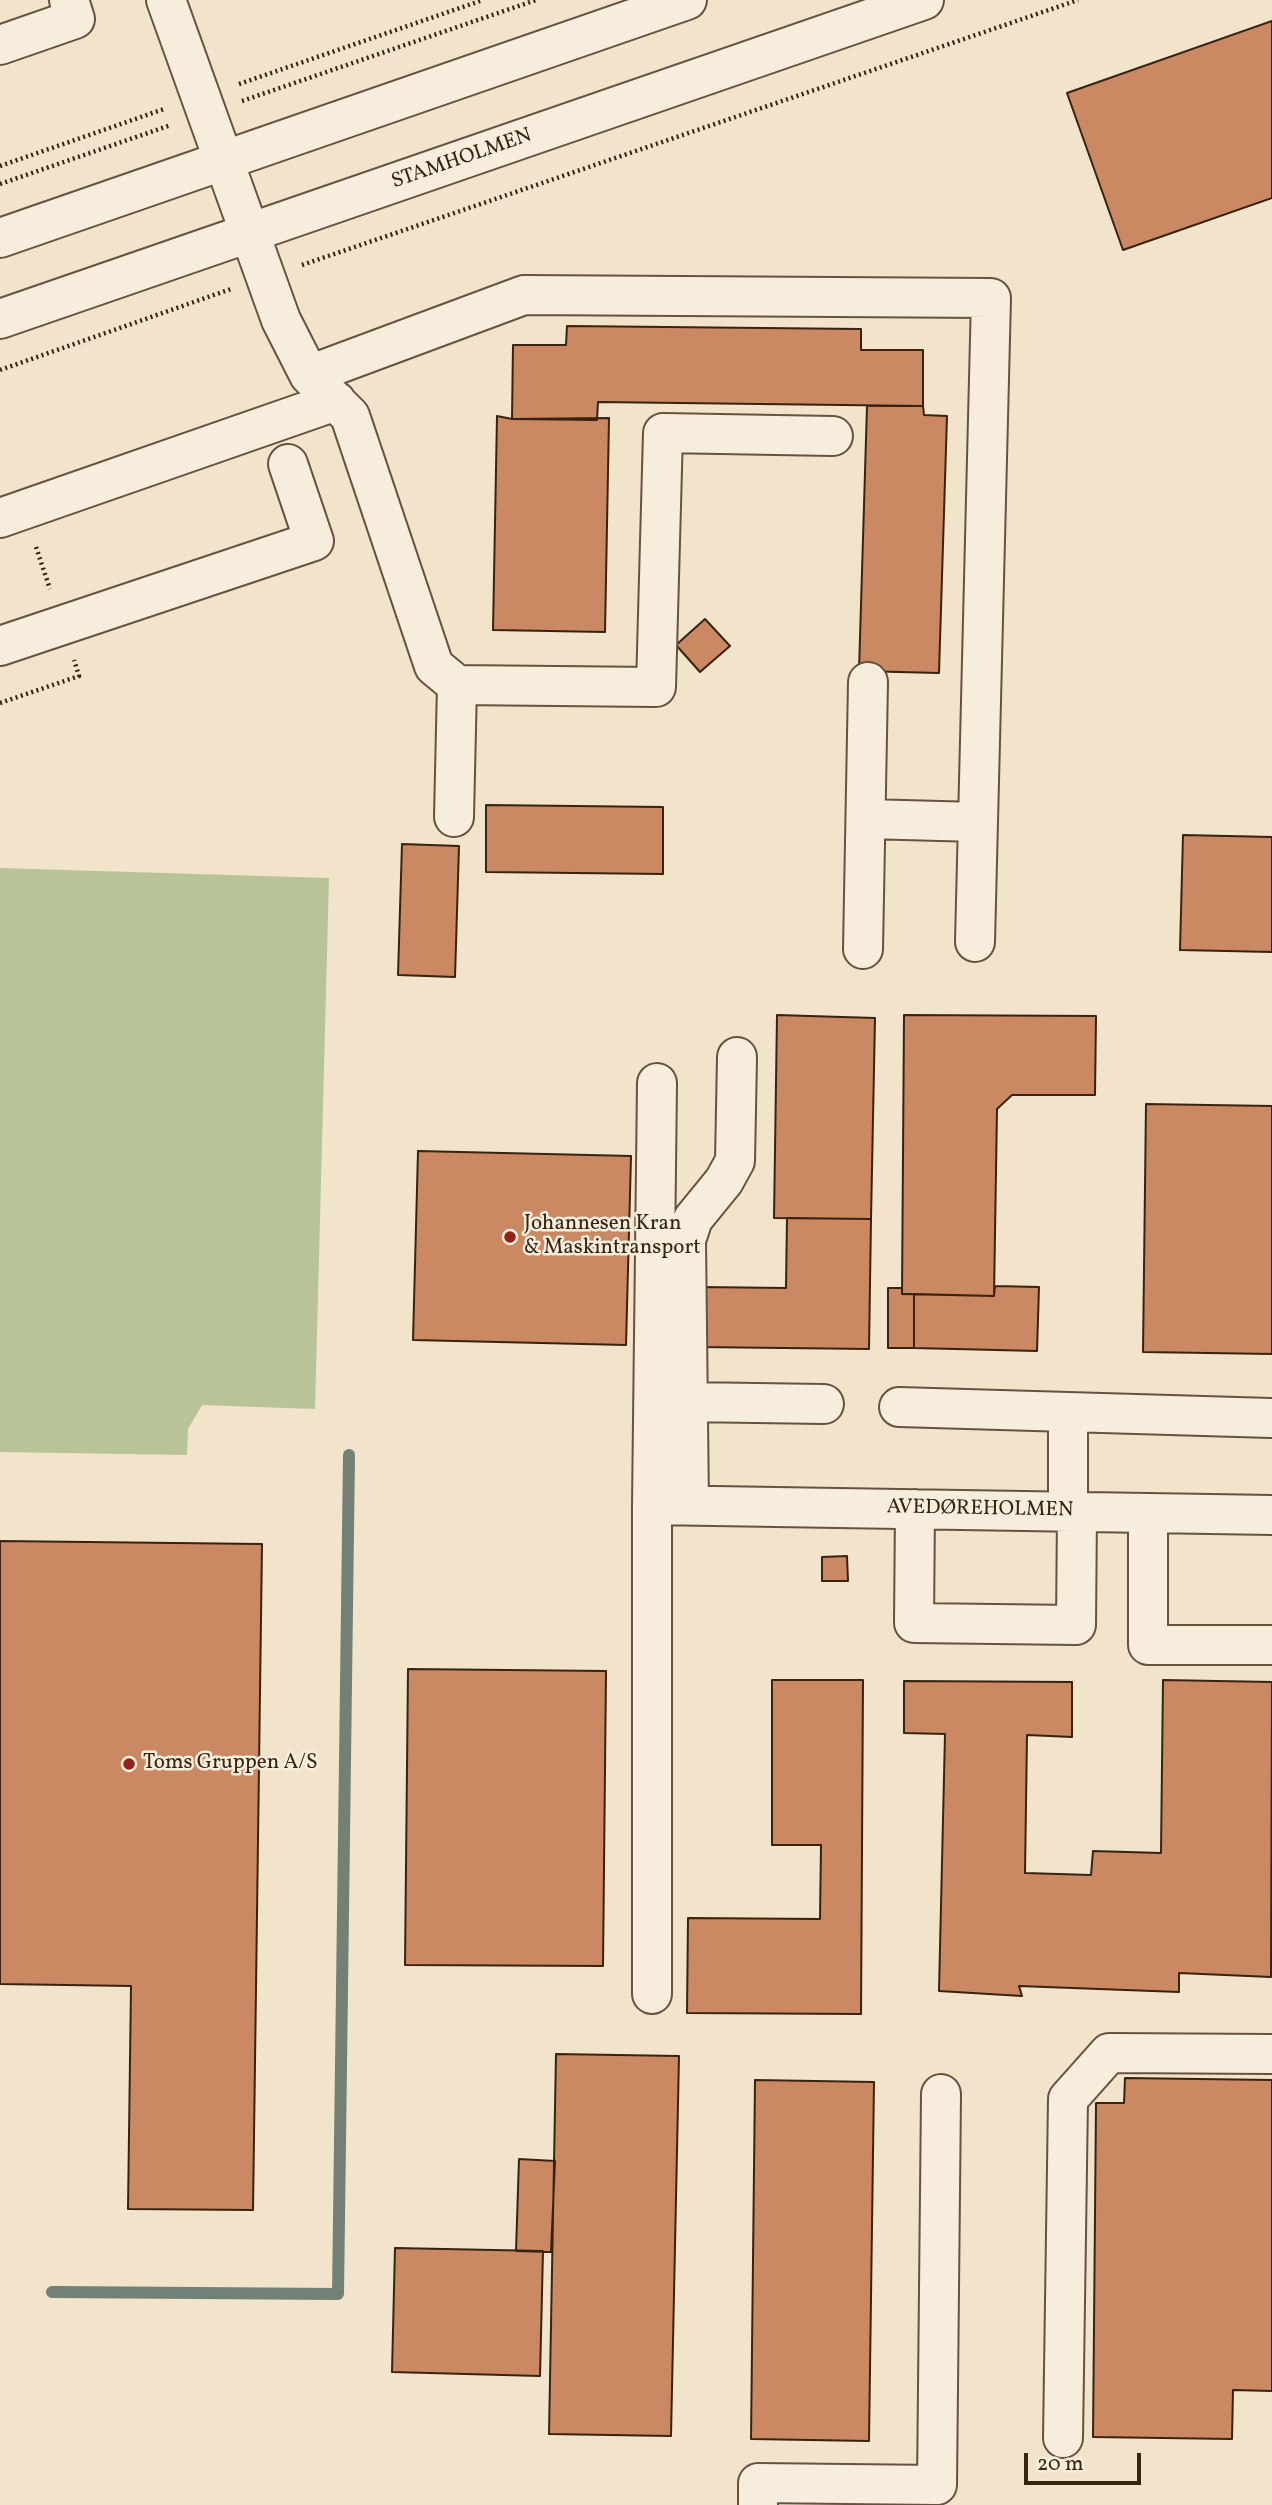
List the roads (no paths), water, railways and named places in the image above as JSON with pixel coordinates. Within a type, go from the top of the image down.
[{"type":"street","points":[[0,45],[75,19],[69,0]]},
{"type":"street","points":[[166,0],[281,320],[309,375],[351,416],[434,666],[457,685],[656,688],[663,433],[833,436]]},
{"type":"street","points":[[0,238],[687,0]]},
{"type":"street","name":"STAMHOLMEN","points":[[0,319],[924,0]]},
{"type":"street","points":[[309,375],[524,295],[991,298],[975,942]]},
{"type":"street","points":[[0,518],[336,401]]},
{"type":"street","points":[[0,646],[314,541],[288,464]]},
{"type":"street","points":[[863,949],[868,682]]},
{"type":"street","points":[[454,817],[457,685]]},
{"type":"street","points":[[866,819],[978,822]]},
{"type":"street","points":[[671,1505],[688,1402],[686,1240],[693,1219],[724,1181],[735,1160],[737,1057]]},
{"type":"street","points":[[652,1994],[671,1505],[657,1083]]},
{"type":"street","points":[[688,1402],[824,1404]]},
{"type":"street","points":[[899,1407],[1271,1418]]},
{"type":"street","points":[[915,1509],[914,1623],[1076,1625],[1069,1412]]},
{"type":"street","name":"AVEDØREHOLMEN","points":[[671,1505],[1272,1515]]},
{"type":"street","points":[[1148,1513],[1148,1644],[1272,1645]]},
{"type":"street","points":[[1063,2438],[1068,2099],[1109,2053],[1272,2054]]},
{"type":"street","points":[[758,2505],[758,2483],[937,2485],[941,2094]]},
{"type":"waterway","points":[[52,2292],[338,2294],[349,1455]]},
{"type":"place","name":"Johannesen Kran & Maskintransport","points":[[510,1237]]},
{"type":"place","name":"Toms Gruppen A/S","points":[[129,1764]]}]
